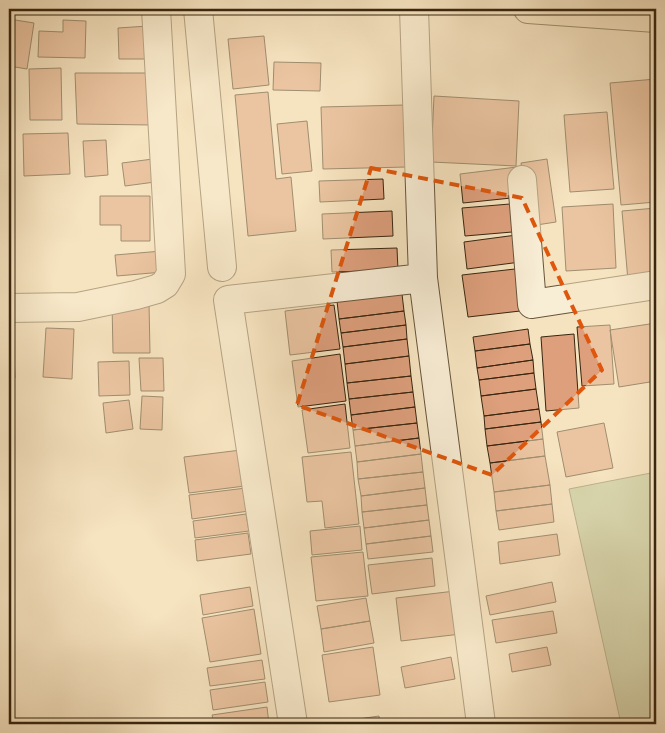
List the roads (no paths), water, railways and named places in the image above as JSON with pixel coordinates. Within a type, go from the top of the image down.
[{"type":"main road","points":[[528,9],[566,10],[656,18]]},
{"type":"street","points":[[9,308],[78,307],[136,295],[157,289],[165,284],[171,274],[156,9]]},
{"type":"street","points":[[198,9],[222,267]]},
{"type":"street","points":[[414,9],[423,278],[481,724]]},
{"type":"street","points":[[522,180],[532,304],[656,285]]},
{"type":"street","points":[[293,724],[228,300],[423,278]]}]
